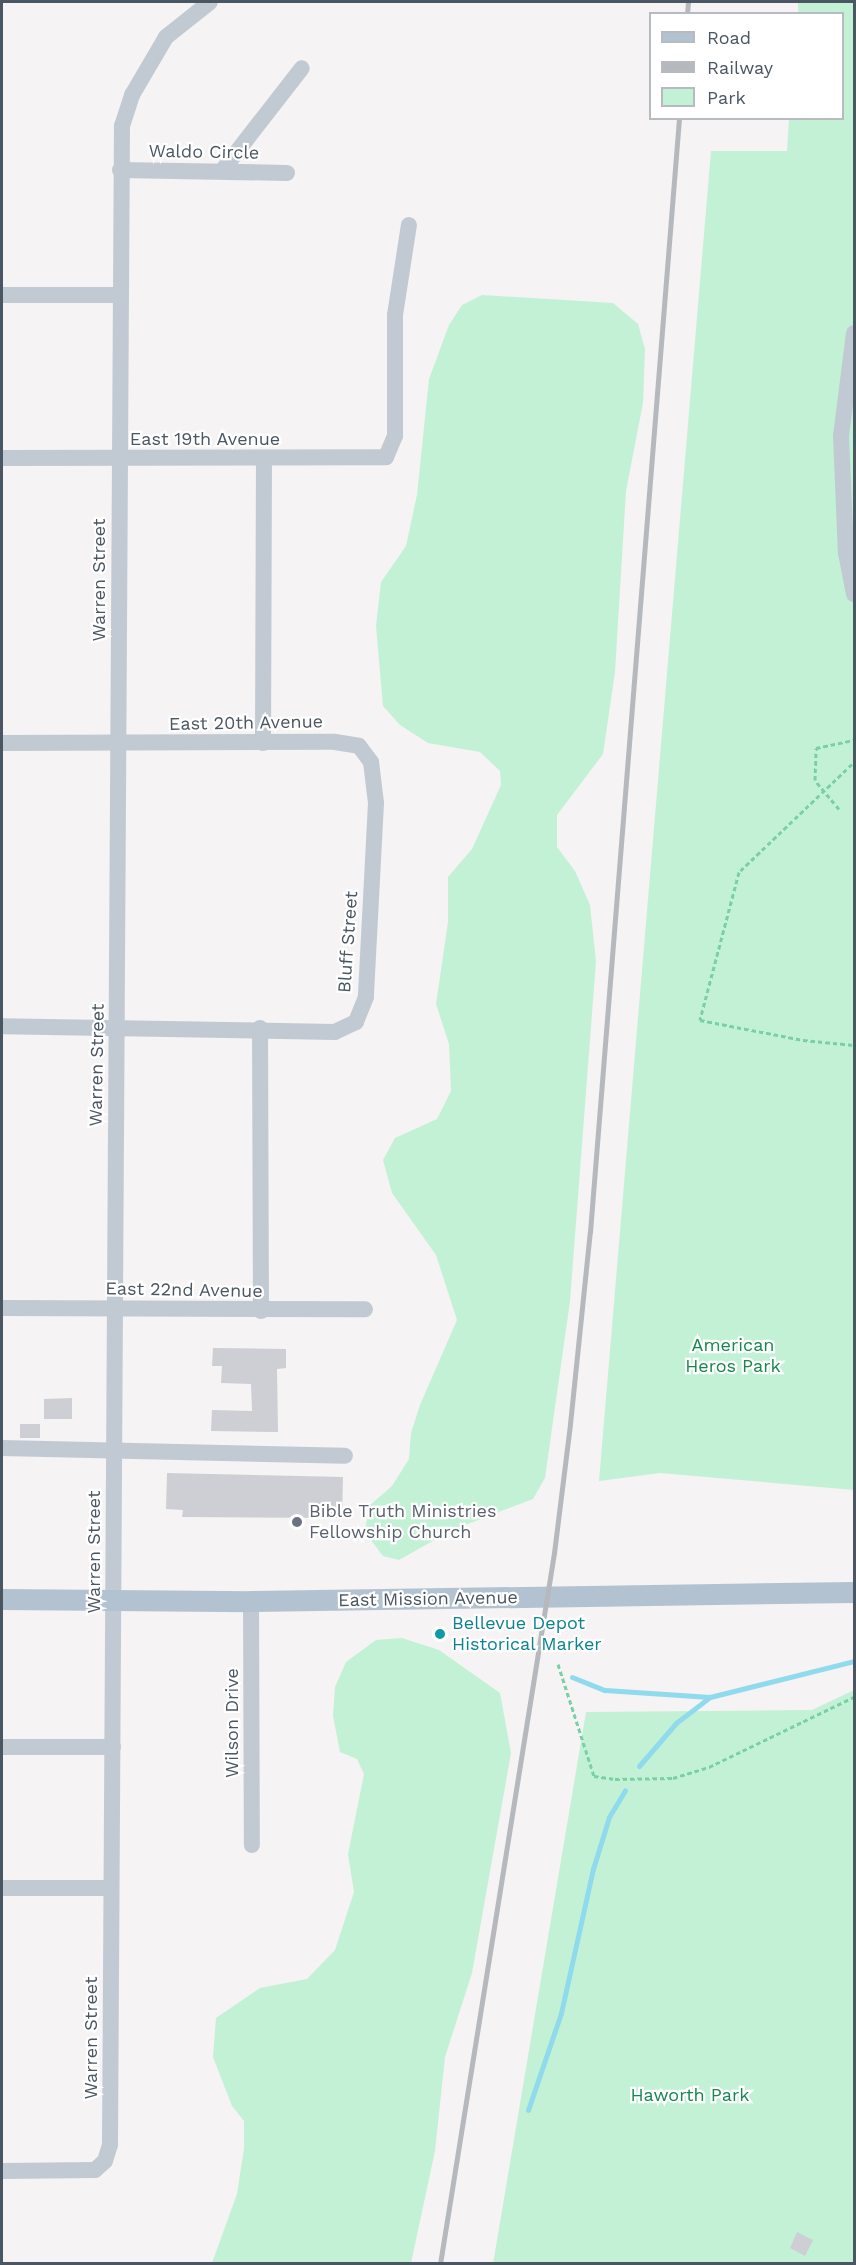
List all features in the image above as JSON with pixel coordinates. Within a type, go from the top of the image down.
[{"type":"main road","name":"East Mission Avenue","points":[[2,1599],[251,1601],[855,1592]]},
{"type":"street","name":"Warren Street","points":[[2,2171],[95,2170],[105,2161],[110,2145],[119,744],[118,459],[122,126],[145,70],[166,37],[210,2]]},
{"type":"street","points":[[222,171],[302,68]]},
{"type":"street","name":"Waldo Circle","points":[[120,170],[287,173]]},
{"type":"street","name":"East 19th Avenue","points":[[2,458],[386,457],[395,436],[395,315],[409,225]]},
{"type":"street","points":[[2,295],[120,295]]},
{"type":"street","points":[[855,333],[844,394],[841,475],[846,553],[855,594]]},
{"type":"street","points":[[263,743],[264,458]]},
{"type":"street","name":"East 20th Avenue","points":[[2,743],[334,742],[359,746],[371,762],[374,783],[372,874]]},
{"type":"street","name":"Bluff Street","points":[[2,1026],[260,1028],[335,1032],[357,1022],[366,997],[372,874]]},
{"type":"street","points":[[260,1028],[261,1311]]},
{"type":"street","name":"East 22nd Avenue","points":[[2,1308],[261,1311],[365,1309]]},
{"type":"street","points":[[2,1448],[113,1448],[345,1456]]},
{"type":"street","name":"Wilson Drive","points":[[251,1601],[252,1845]]},
{"type":"street","points":[[2,1747],[112,1748]]},
{"type":"street","points":[[2,1888],[111,1888]]},
{"type":"path","points":[[839,809],[815,780],[816,748],[855,740]]},
{"type":"path","points":[[852,764],[739,872],[700,1020],[803,1040],[855,1045]]},
{"type":"path","points":[[558,1664],[594,1776],[615,1779],[673,1778],[709,1767],[855,1698]]},
{"type":"green space","name":"American Heros Park","points":[[798,2],[854,2],[854,1490],[660,1473],[599,1481],[711,151],[787,151],[789,120],[844,120],[844,12],[798,12]]},
{"type":"green space","points":[[482,295],[613,303],[638,324],[645,349],[643,403],[626,491],[615,672],[603,754],[557,815],[557,847],[575,871],[590,905],[596,961],[570,1301],[545,1478],[533,1499],[452,1530],[399,1560],[383,1556],[365,1532],[369,1506],[392,1486],[409,1459],[411,1433],[420,1405],[457,1320],[436,1255],[392,1193],[383,1160],[395,1138],[437,1119],[451,1091],[449,1044],[436,1004],[448,922],[448,877],[472,849],[501,785],[500,771],[480,752],[428,743],[400,725],[383,706],[376,626],[381,582],[406,546],[417,495],[429,379],[449,325],[462,305]]},
{"type":"green space","points":[[402,1638],[439,1650],[500,1693],[511,1753],[472,1973],[445,2057],[435,2151],[411,2263],[212,2263],[237,2194],[244,2148],[244,2121],[232,2106],[213,2057],[216,2018],[260,1988],[307,1979],[335,1950],[354,1892],[348,1854],[364,1774],[357,1759],[340,1752],[333,1716],[335,1687],[346,1662],[376,1640]]},
{"type":"green space","name":"Haworth Park","points":[[854,1690],[854,2263],[493,2264],[586,1712],[812,1710]]},
{"type":"building","points":[[213,1348],[286,1349],[286,1368],[277,1369],[278,1432],[211,1431],[212,1410],[252,1411],[251,1384],[221,1383],[222,1366],[212,1366]]},
{"type":"building","points":[[72,1398],[72,1419],[44,1419],[44,1399]]},
{"type":"building","points":[[20,1424],[40,1424],[40,1438],[20,1438]]},
{"type":"building","name":"Bible Truth Ministries Fellowship Church","points":[[167,1473],[343,1477],[342,1518],[182,1517],[183,1510],[166,1509]]},
{"type":"building","points":[[797,2232],[813,2240],[805,2256],[790,2248]]},
{"type":"waterway","points":[[572,1677],[605,1690],[710,1697],[854,1661]]},
{"type":"waterway","points":[[639,1766],[676,1723],[710,1697]]},
{"type":"waterway","points":[[528,2110],[561,2013],[593,1869],[609,1817],[625,1790]]},
{"type":"railway","points":[[687,12],[688,2]]},
{"type":"railway","points":[[440,2264],[554,1553],[570,1424],[590,1232],[679,120]]},
{"type":"place","name":"Bible Truth Ministries Fellowship Church","points":[[297,1522]]},
{"type":"place","name":"Bellevue Depot Historical Marker","points":[[440,1634]]}]
